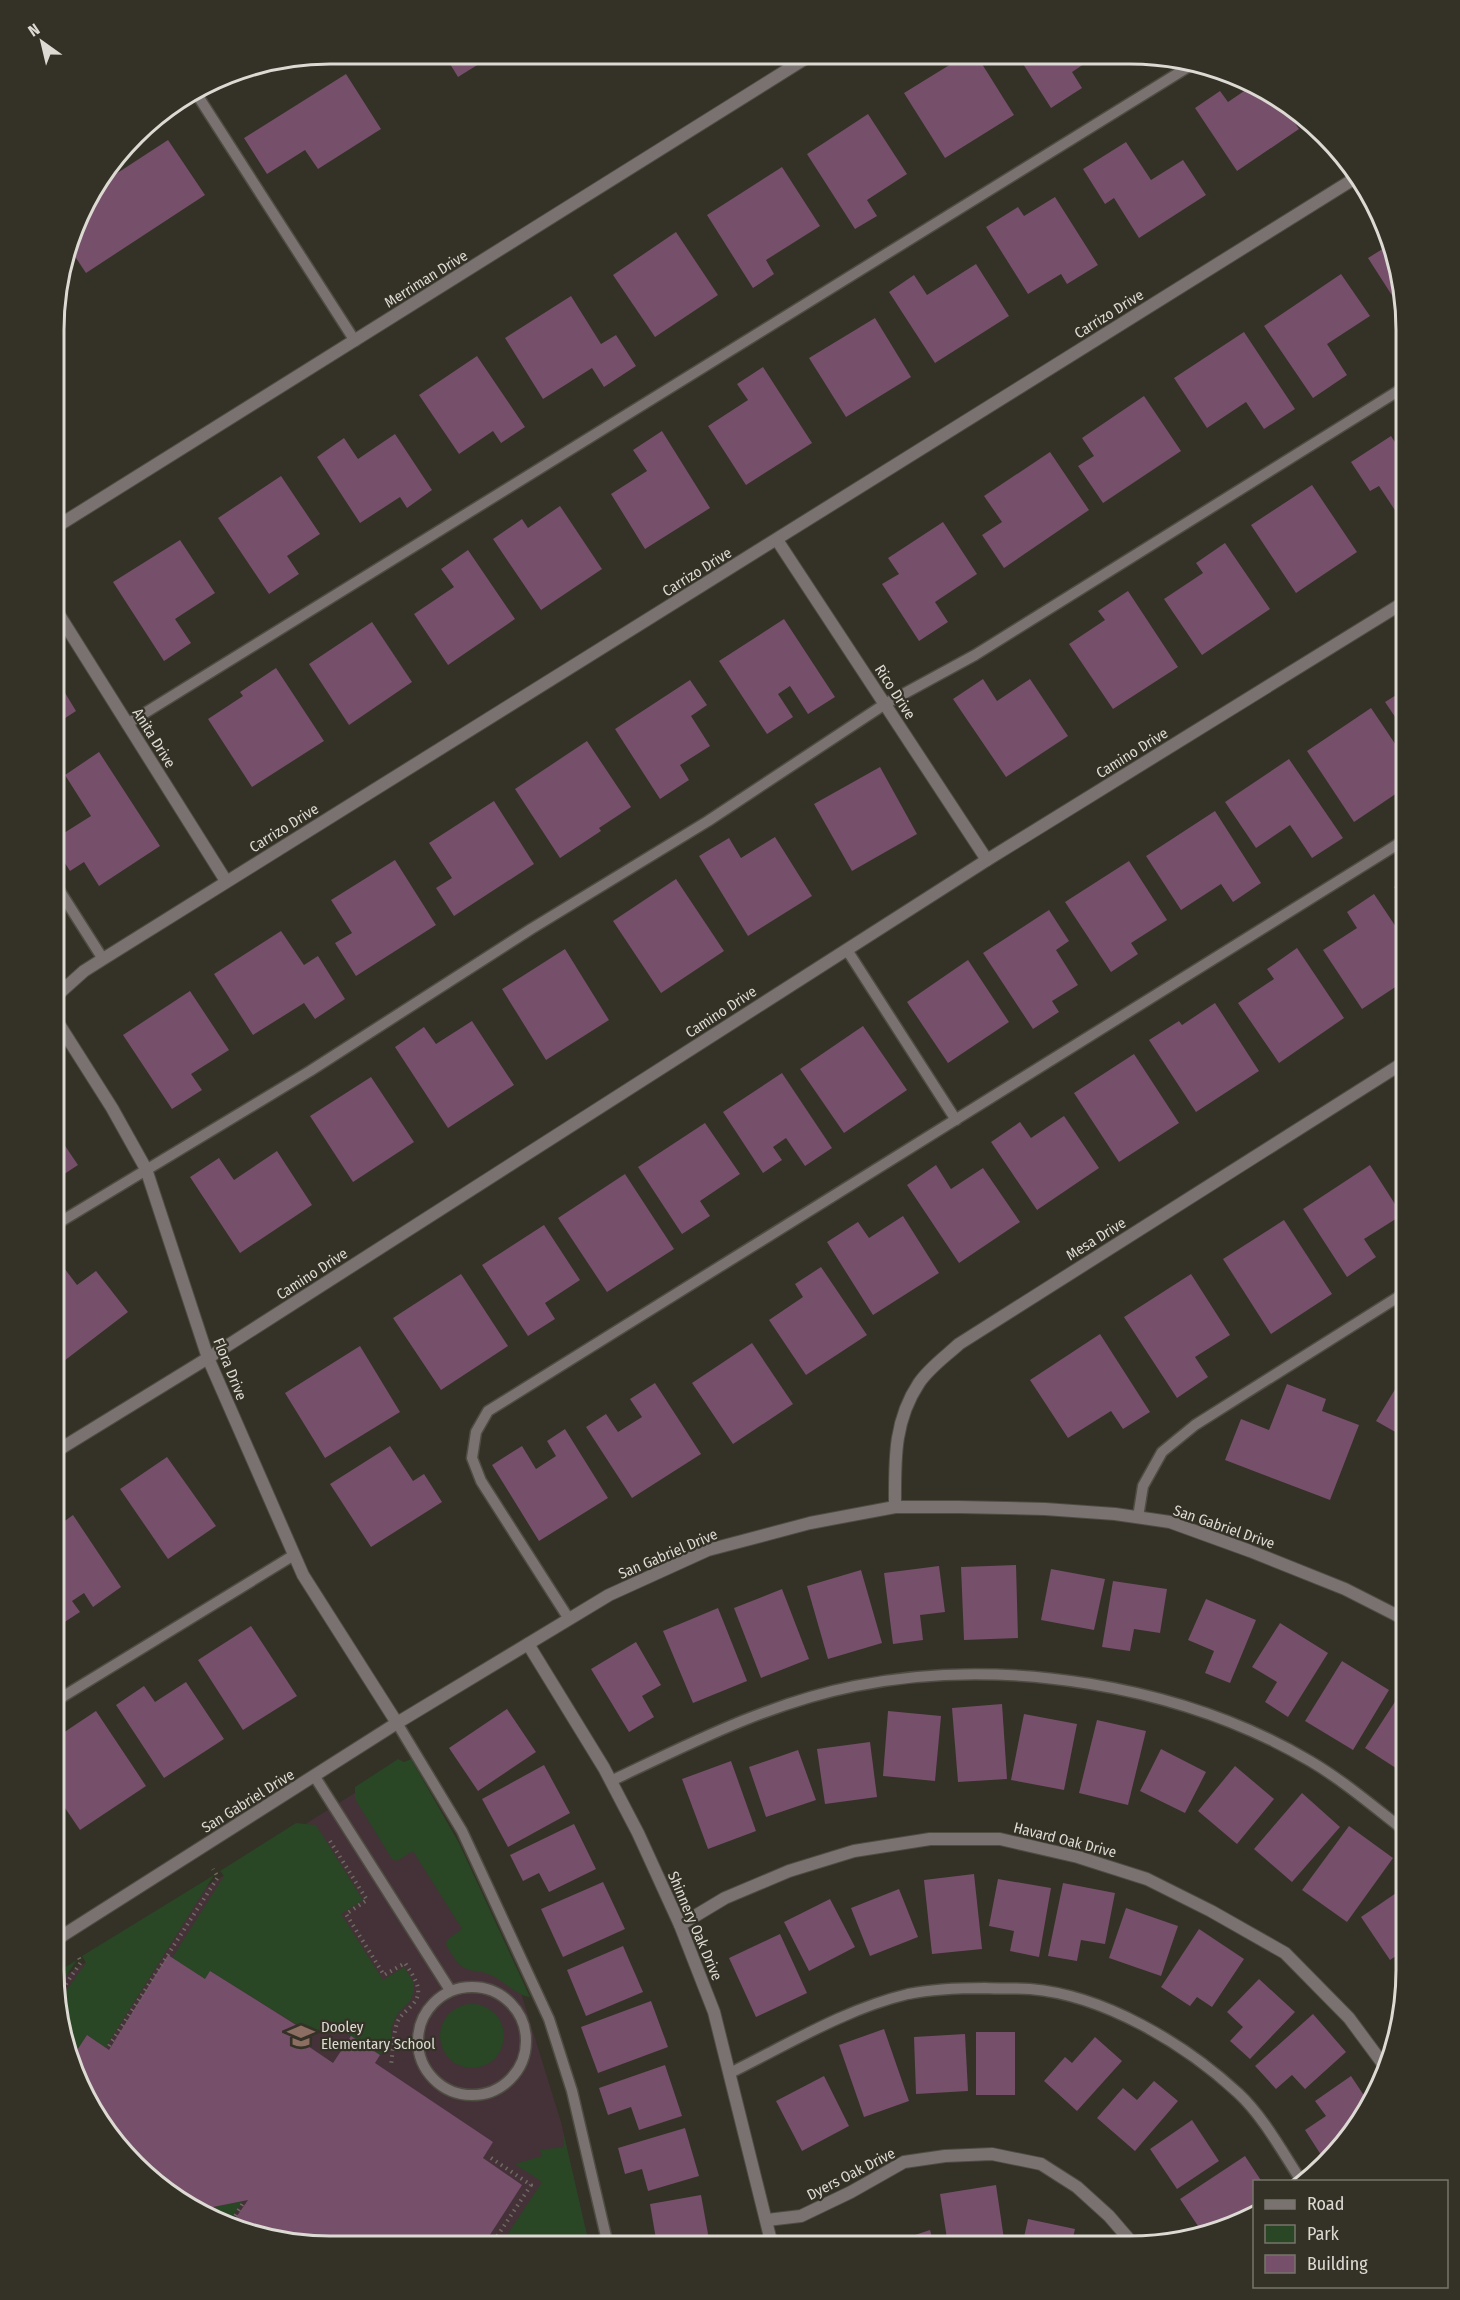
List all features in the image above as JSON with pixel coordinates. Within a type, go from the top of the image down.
[{"type":"street","name":"Merriman Drive","points":[[64,522],[797,64]]},
{"type":"street","name":"Carrizo Drive","points":[[64,989],[84,971],[226,881],[1350,181]]},
{"type":"street","name":"Rico Drive","points":[[777,540],[987,860]]},
{"type":"street","name":"Camino Drive","points":[[64,1446],[208,1358],[987,860],[1396,607]]},
{"type":"street","name":"Anita Drive","points":[[64,623],[226,881]]},
{"type":"street","name":"Flora Drive","points":[[64,1032],[112,1108],[146,1169],[208,1358],[303,1575],[397,1723]]},
{"type":"street","name":"Mesa Drive","points":[[895,1508],[896,1457],[902,1415],[920,1381],[959,1344],[1396,1067]]},
{"type":"street","name":"San Gabriel Drive","points":[[64,1935],[397,1723],[609,1595],[708,1550],[810,1523],[895,1508],[1045,1509],[1170,1522],[1251,1551],[1345,1589],[1396,1615]]},
{"type":"street","name":"Shinnery Oak Drive","points":[[528,1644],[611,1781],[638,1833],[680,1925],[714,2012],[770,2236]]},
{"type":"street","name":"Havard Oak Drive","points":[[680,1925],[725,1898],[789,1871],[854,1851],[930,1839],[1000,1839],[1078,1857],[1147,1879],[1211,1911],[1285,1953],[1349,2018],[1379,2059]]},
{"type":"street","name":"Dyers Oak Drive","points":[[767,2220],[801,2216],[851,2192],[904,2162],[945,2156],[992,2154],[1041,2164],[1077,2187],[1109,2216],[1126,2236]]},
{"type":"lane","points":[[127,724],[1183,70]]},
{"type":"lane","points":[[200,99],[355,341]]},
{"type":"lane","points":[[64,1219],[310,1071],[531,929],[708,821],[885,704],[975,655],[1396,392]]},
{"type":"lane","points":[[570,1619],[478,1474],[472,1458],[476,1432],[488,1411],[1396,845]]},
{"type":"lane","points":[[64,898],[103,959]]},
{"type":"lane","points":[[847,950],[956,1120]]},
{"type":"lane","points":[[1138,1517],[1143,1486],[1162,1452],[1195,1425],[1396,1298]]},
{"type":"lane","points":[[64,1696],[294,1555]]},
{"type":"lane","points":[[611,1781],[674,1751],[778,1707],[855,1686],[939,1675],[1029,1676],[1147,1695],[1223,1718],[1311,1761],[1396,1824]]},
{"type":"lane","points":[[397,1723],[462,1832],[549,2019],[572,2091],[606,2236]]},
{"type":"lane","points":[[315,1777],[450,1990]]},
{"type":"lane","points":[[477,1985],[502,1994],[520,2012],[523,2021],[528,2038],[522,2064],[506,2084],[482,2095],[455,2093],[440,2084],[433,2079],[419,2056],[418,2030],[429,2006],[450,1990],[477,1985]]},
{"type":"lane","points":[[730,2073],[858,2010],[909,1994],[957,1988],[1032,1989],[1086,2001],[1142,2023],[1196,2060],[1239,2094],[1270,2132],[1298,2175]]},
{"type":"path","points":[[329,1840],[367,1900],[346,1914],[384,1975],[405,1963],[418,1986],[418,1995],[414,2003],[400,2017],[397,2025],[391,2065]]},
{"type":"path","points":[[109,2046],[218,1877],[213,1869]]},
{"type":"path","points":[[65,1985],[81,1962],[77,1954]]},
{"type":"path","points":[[491,2158],[531,2185],[497,2236]]},
{"type":"path","points":[[234,2217],[243,2203]]},
{"type":"shaded area","name":"Dooley Elementary School","points":[[404,1762],[513,1967],[561,2122],[587,2236],[313,2235],[262,2226],[213,2208],[183,2191],[142,2158],[109,2117],[92,2087],[79,2055],[70,2021],[64,1976]]},
{"type":"green space","points":[[398,1759],[404,1762],[411,1759],[459,1843],[530,1997],[524,1996],[491,1975],[468,1970],[458,1962],[446,1945],[447,1940],[462,1929],[413,1851],[397,1861],[392,1859],[355,1799],[355,1787]]},
{"type":"green space","points":[[296,1823],[316,1825],[363,1900],[341,1914],[383,1980],[404,1967],[414,1983],[414,1992],[410,2001],[398,2013],[391,2029],[392,2042],[380,2055],[326,2019],[315,2036],[210,1971],[205,1979],[172,1958],[224,1876],[220,1871]]},
{"type":"green space","points":[[214,1875],[105,2048],[87,2035],[77,2050],[74,2038],[66,1991],[86,1963],[82,1956]]},
{"type":"green space","points":[[77,1960],[65,1978],[64,1968]]},
{"type":"green space","points":[[466,2004],[478,2004],[495,2013],[502,2024],[504,2036],[502,2048],[495,2059],[478,2068],[466,2068],[454,2063],[445,2054],[440,2042],[440,2030],[445,2018],[454,2009]]},
{"type":"green space","points":[[564,2135],[587,2236],[506,2236],[542,2182],[515,2164],[542,2156],[540,2150],[564,2147]]},
{"type":"green space","points":[[243,2201],[232,2216],[212,2207]]},
{"type":"building","points":[[450,64],[479,64],[458,77]]},
{"type":"building","points":[[951,64],[982,64],[1014,115],[945,158],[904,93]]},
{"type":"building","points":[[1023,64],[1084,64],[1072,72],[1082,88],[1051,108]]},
{"type":"building","points":[[346,74],[381,129],[318,169],[305,150],[267,174],[244,138]]},
{"type":"building","points":[[1220,91],[1228,102],[1244,91],[1277,109],[1299,129],[1237,171],[1195,108]]},
{"type":"building","points":[[868,114],[907,174],[867,200],[877,216],[855,229],[807,154]]},
{"type":"building","points":[[168,140],[205,195],[86,273],[75,257],[79,245],[92,213],[116,174]]},
{"type":"building","points":[[1126,142],[1151,180],[1183,160],[1206,195],[1139,238],[1114,198],[1105,204],[1083,169]]},
{"type":"building","points":[[782,167],[820,226],[766,260],[774,274],[753,288],[707,215]]},
{"type":"building","points":[[1055,197],[1098,265],[1067,284],[1061,274],[1028,294],[986,227],[1018,207],[1024,216]]},
{"type":"building","points":[[676,232],[718,295],[655,337],[613,275]]},
{"type":"building","points":[[1382,249],[1393,297],[1368,258]]},
{"type":"building","points":[[976,264],[1009,316],[935,363],[889,292],[914,275],[927,295]]},
{"type":"building","points":[[1341,274],[1370,316],[1327,344],[1347,375],[1313,398],[1264,326]]},
{"type":"building","points":[[571,296],[601,344],[616,335],[636,366],[604,387],[592,368],[543,399],[505,338]]},
{"type":"building","points":[[875,318],[911,377],[846,417],[809,358]]},
{"type":"building","points":[[1244,332],[1295,409],[1264,429],[1246,402],[1207,428],[1174,378]]},
{"type":"building","points":[[477,356],[525,427],[501,443],[493,431],[459,454],[419,395]]},
{"type":"building","points":[[763,367],[812,443],[746,485],[708,426],[748,400],[737,384]]},
{"type":"building","points":[[1144,396],[1181,451],[1103,503],[1078,466],[1094,456],[1082,438]]},
{"type":"building","points":[[662,431],[710,508],[645,549],[611,494],[647,471],[633,450]]},
{"type":"building","points":[[395,434],[432,490],[407,508],[400,497],[360,523],[317,457],[344,438],[358,459]]},
{"type":"building","points":[[1391,436],[1396,444],[1396,512],[1379,486],[1370,491],[1351,462]]},
{"type":"building","points":[[1050,452],[1089,510],[1004,568],[982,535],[1002,522],[984,496]]},
{"type":"building","points":[[281,476],[320,534],[287,556],[299,574],[269,594],[218,518]]},
{"type":"building","points":[[1312,485],[1357,552],[1296,593],[1251,525]]},
{"type":"building","points":[[560,506],[602,569],[541,610],[493,539],[522,519],[528,528]]},
{"type":"building","points":[[943,522],[977,574],[935,602],[948,622],[919,641],[882,584],[899,574],[888,558]]},
{"type":"building","points":[[180,540],[215,593],[175,619],[191,643],[164,661],[113,582]]},
{"type":"building","points":[[1225,543],[1270,609],[1202,655],[1164,599],[1203,573],[1196,563]]},
{"type":"building","points":[[468,550],[515,619],[448,665],[414,614],[454,587],[441,569]]},
{"type":"building","points":[[1128,591],[1178,667],[1113,709],[1069,644],[1105,620],[1098,611]]},
{"type":"building","points":[[784,619],[835,697],[808,714],[790,686],[778,694],[793,717],[767,734],[719,661]]},
{"type":"building","points":[[372,622],[412,682],[349,725],[309,664]]},
{"type":"building","points":[[276,668],[324,741],[252,787],[208,719],[243,696],[240,692]]},
{"type":"building","points":[[983,679],[997,701],[1030,679],[1068,736],[1006,777],[953,699]]},
{"type":"building","points":[[690,680],[707,705],[691,716],[710,746],[680,765],[689,780],[660,799],[615,729]]},
{"type":"building","points":[[64,691],[76,711],[64,719]]},
{"type":"building","points":[[1396,695],[1396,718],[1385,702]]},
{"type":"building","points":[[1371,708],[1396,745],[1396,794],[1354,822],[1307,751]]},
{"type":"building","points":[[587,741],[631,807],[599,828],[601,831],[560,858],[515,789]]},
{"type":"building","points":[[99,752],[160,846],[99,886],[84,862],[70,871],[64,862],[64,833],[91,816],[65,775]]},
{"type":"building","points":[[1289,759],[1343,838],[1312,858],[1290,825],[1256,848],[1225,802]]},
{"type":"building","points":[[880,767],[917,834],[852,871],[814,804]]},
{"type":"building","points":[[494,801],[534,864],[454,916],[436,888],[452,878],[429,843]]},
{"type":"building","points":[[1215,811],[1261,883],[1233,902],[1221,884],[1181,910],[1146,856]]},
{"type":"building","points":[[775,837],[812,896],[748,936],[699,856],[729,838],[741,858]]},
{"type":"building","points":[[395,860],[436,925],[356,976],[335,943],[352,933],[331,900]]},
{"type":"building","points":[[1129,861],[1167,920],[1131,943],[1138,954],[1111,972],[1065,902]]},
{"type":"building","points":[[676,879],[724,951],[661,993],[613,921]]},
{"type":"building","points":[[1374,894],[1396,927],[1396,987],[1362,1009],[1323,950],[1357,928],[1347,912]]},
{"type":"building","points":[[1049,910],[1069,941],[1056,950],[1078,985],[1052,1001],[1059,1012],[1033,1029],[983,953]]},
{"type":"building","points":[[281,931],[304,965],[318,956],[345,999],[315,1019],[304,1003],[253,1035],[214,974]]},
{"type":"building","points":[[1297,948],[1344,1018],[1279,1063],[1238,1003],[1274,979],[1267,969]]},
{"type":"building","points":[[565,949],[609,1020],[546,1060],[502,989]]},
{"type":"building","points":[[968,960],[1009,1022],[948,1063],[907,1002]]},
{"type":"building","points":[[190,991],[229,1050],[191,1074],[202,1090],[172,1109],[123,1035]]},
{"type":"building","points":[[1215,1003],[1259,1071],[1196,1112],[1149,1040],[1179,1021],[1182,1025]]},
{"type":"building","points":[[472,1021],[514,1085],[448,1128],[395,1047],[424,1027],[436,1044]]},
{"type":"building","points":[[863,1026],[907,1090],[844,1133],[800,1069]]},
{"type":"building","points":[[1134,1054],[1179,1123],[1119,1162],[1074,1093]]},
{"type":"building","points":[[782,1073],[832,1148],[805,1166],[786,1138],[773,1147],[782,1160],[763,1173],[723,1112]]},
{"type":"building","points":[[371,1077],[414,1142],[353,1182],[310,1116]]},
{"type":"building","points":[[1064,1116],[1099,1168],[1037,1210],[991,1142],[1020,1122],[1031,1138]]},
{"type":"building","points":[[705,1123],[740,1174],[700,1201],[710,1216],[682,1234],[638,1167]]},
{"type":"building","points":[[64,1144],[78,1165],[64,1174]]},
{"type":"building","points":[[277,1151],[312,1205],[240,1253],[190,1177],[219,1158],[234,1180]]},
{"type":"building","points":[[936,1165],[951,1189],[983,1168],[1020,1222],[959,1263],[907,1185]]},
{"type":"building","points":[[1370,1165],[1396,1206],[1396,1219],[1364,1239],[1376,1257],[1347,1277],[1303,1209]]},
{"type":"building","points":[[625,1174],[674,1249],[607,1292],[558,1218]]},
{"type":"building","points":[[903,1216],[939,1273],[873,1315],[827,1242],[858,1222],[869,1238]]},
{"type":"building","points":[[1284,1220],[1332,1294],[1271,1334],[1223,1259]]},
{"type":"building","points":[[544,1225],[580,1280],[545,1303],[555,1319],[528,1336],[482,1265]]},
{"type":"building","points":[[821,1267],[867,1335],[806,1375],[769,1320],[803,1297],[795,1284]]},
{"type":"building","points":[[64,1268],[77,1285],[96,1271],[128,1312],[64,1361]]},
{"type":"building","points":[[461,1274],[508,1346],[441,1390],[393,1318]]},
{"type":"building","points":[[1191,1274],[1230,1335],[1195,1357],[1208,1377],[1177,1398],[1124,1317]]},
{"type":"building","points":[[1100,1334],[1150,1412],[1123,1429],[1111,1411],[1068,1438],[1030,1380]]},
{"type":"building","points":[[752,1343],[793,1404],[733,1444],[692,1383]]},
{"type":"building","points":[[360,1346],[400,1412],[325,1458],[285,1393]]},
{"type":"building","points":[[655,1383],[701,1454],[632,1498],[586,1427],[606,1414],[618,1432],[642,1417],[630,1399]]},
{"type":"building","points":[[1287,1384],[1326,1399],[1322,1411],[1359,1425],[1330,1500],[1225,1460],[1241,1419],[1269,1430]]},
{"type":"building","points":[[1396,1388],[1396,1432],[1376,1421]]},
{"type":"building","points":[[565,1429],[608,1498],[539,1541],[492,1465],[522,1446],[536,1469],[556,1456],[547,1441]]},
{"type":"building","points":[[390,1446],[413,1481],[424,1474],[442,1502],[371,1547],[330,1484]]},
{"type":"building","points":[[167,1457],[216,1526],[168,1559],[120,1489]]},
{"type":"building","points":[[73,1515],[121,1587],[93,1607],[84,1593],[72,1601],[80,1612],[64,1622],[64,1522]]},
{"type":"building","points":[[1016,1565],[1018,1638],[964,1640],[961,1567]]},
{"type":"building","points":[[939,1566],[945,1612],[920,1615],[923,1640],[893,1644],[884,1573]]},
{"type":"building","points":[[1051,1569],[1105,1579],[1094,1630],[1041,1620]]},
{"type":"building","points":[[861,1570],[882,1643],[828,1659],[807,1586]]},
{"type":"building","points":[[1113,1581],[1167,1589],[1160,1633],[1134,1629],[1130,1651],[1102,1647]]},
{"type":"building","points":[[782,1589],[809,1659],[761,1678],[734,1608]]},
{"type":"building","points":[[1206,1599],[1256,1620],[1230,1683],[1205,1673],[1214,1651],[1188,1640]]},
{"type":"building","points":[[718,1608],[747,1681],[693,1703],[663,1631]]},
{"type":"building","points":[[1280,1623],[1328,1653],[1288,1717],[1265,1702],[1277,1682],[1252,1667]]},
{"type":"building","points":[[251,1626],[297,1696],[243,1730],[198,1660]]},
{"type":"building","points":[[636,1642],[661,1685],[642,1696],[654,1717],[629,1732],[591,1669]]},
{"type":"building","points":[[1342,1661],[1389,1690],[1353,1750],[1305,1721]]},
{"type":"building","points":[[186,1682],[224,1739],[164,1778],[116,1705],[144,1686],[155,1702]]},
{"type":"building","points":[[1396,1700],[1396,1768],[1365,1748]]},
{"type":"building","points":[[1002,1704],[1007,1779],[958,1782],[952,1708]]},
{"type":"building","points":[[507,1709],[536,1752],[478,1791],[449,1748]]},
{"type":"building","points":[[96,1711],[146,1786],[80,1830],[64,1807],[64,1732]]},
{"type":"building","points":[[888,1711],[941,1716],[935,1781],[883,1776]]},
{"type":"building","points":[[1024,1714],[1077,1724],[1064,1790],[1011,1780]]},
{"type":"building","points":[[1097,1720],[1146,1731],[1128,1805],[1079,1793]]},
{"type":"building","points":[[870,1742],[877,1797],[825,1804],[817,1749]]},
{"type":"building","points":[[1161,1749],[1206,1772],[1185,1813],[1140,1791]]},
{"type":"building","points":[[798,1750],[816,1800],[766,1817],[749,1767]]},
{"type":"building","points":[[731,1761],[756,1831],[708,1849],[682,1779]]},
{"type":"building","points":[[544,1765],[570,1813],[508,1847],[482,1799]]},
{"type":"building","points":[[1235,1766],[1274,1799],[1237,1844],[1198,1811]]},
{"type":"building","points":[[1302,1793],[1340,1827],[1292,1882],[1254,1849]]},
{"type":"building","points":[[574,1824],[596,1869],[549,1892],[539,1873],[523,1881],[510,1855]]},
{"type":"building","points":[[1349,1826],[1393,1858],[1347,1922],[1302,1890]]},
{"type":"building","points":[[974,1874],[982,1949],[932,1954],[924,1880]]},
{"type":"building","points":[[998,1879],[1051,1888],[1039,1957],[1010,1951],[1014,1931],[989,1926]]},
{"type":"building","points":[[603,1882],[625,1929],[563,1957],[541,1909]]},
{"type":"building","points":[[1063,1883],[1115,1893],[1105,1944],[1081,1940],[1077,1961],[1048,1956]]},
{"type":"building","points":[[899,1889],[918,1937],[870,1956],[851,1908]]},
{"type":"building","points":[[1396,1893],[1396,1956],[1390,1960],[1361,1917]]},
{"type":"building","points":[[830,1899],[855,1947],[809,1971],[784,1922]]},
{"type":"building","points":[[1126,1908],[1178,1926],[1161,1976],[1109,1958]]},
{"type":"building","points":[[1199,1929],[1244,1959],[1212,2007],[1197,1997],[1190,2006],[1161,1987]]},
{"type":"building","points":[[780,1934],[807,1993],[756,2017],[729,1958]]},
{"type":"building","points":[[623,1946],[643,1992],[586,2016],[567,1970]]},
{"type":"building","points":[[168,1955],[205,1979],[210,1971],[304,2030],[299,2040],[333,2063],[351,2036],[380,2055],[375,2063],[493,2142],[483,2158],[522,2185],[489,2236],[313,2235],[279,2230],[245,2221],[236,2218],[248,2200],[212,2207],[183,2191],[142,2158],[131,2145],[100,2102],[77,2050],[87,2035],[109,2050]]},
{"type":"building","points":[[1259,1979],[1295,2012],[1250,2059],[1230,2041],[1243,2027],[1227,2012]]},
{"type":"building","points":[[651,2001],[668,2047],[598,2073],[581,2027]]},
{"type":"building","points":[[1313,2014],[1346,2052],[1305,2089],[1292,2075],[1276,2089],[1255,2066]]},
{"type":"building","points":[[884,2029],[909,2101],[864,2117],[839,2045]]},
{"type":"building","points":[[976,2032],[1015,2032],[1015,2095],[976,2095]]},
{"type":"building","points":[[965,2034],[968,2091],[916,2094],[914,2037]]},
{"type":"building","points":[[1095,2037],[1122,2061],[1077,2111],[1044,2081],[1065,2057],[1072,2063]]},
{"type":"building","points":[[665,2065],[682,2116],[639,2130],[631,2107],[608,2115],[599,2088]]},
{"type":"building","points":[[824,2076],[849,2126],[802,2151],[776,2101]]},
{"type":"building","points":[[1351,2076],[1364,2095],[1351,2117],[1321,2155],[1305,2130],[1326,2116],[1315,2101]]},
{"type":"building","points":[[1154,2081],[1178,2101],[1135,2151],[1097,2118],[1123,2088],[1137,2100]]},
{"type":"building","points":[[1192,2120],[1219,2161],[1177,2189],[1150,2149]]},
{"type":"building","points":[[685,2128],[699,2176],[648,2191],[642,2169],[625,2174],[618,2148]]},
{"type":"building","points":[[1245,2156],[1261,2180],[1253,2180],[1253,2205],[1198,2226],[1180,2199]]},
{"type":"building","points":[[996,2185],[1004,2236],[947,2236],[940,2194]]},
{"type":"building","points":[[701,2195],[708,2236],[655,2236],[650,2204]]},
{"type":"building","points":[[1028,2219],[1075,2229],[1073,2236],[1024,2236]]},
{"type":"building","points":[[930,2230],[932,2236],[912,2236]]},
{"type":"place","name":"Dooley Elementary School","points":[[301,2036]]}]
